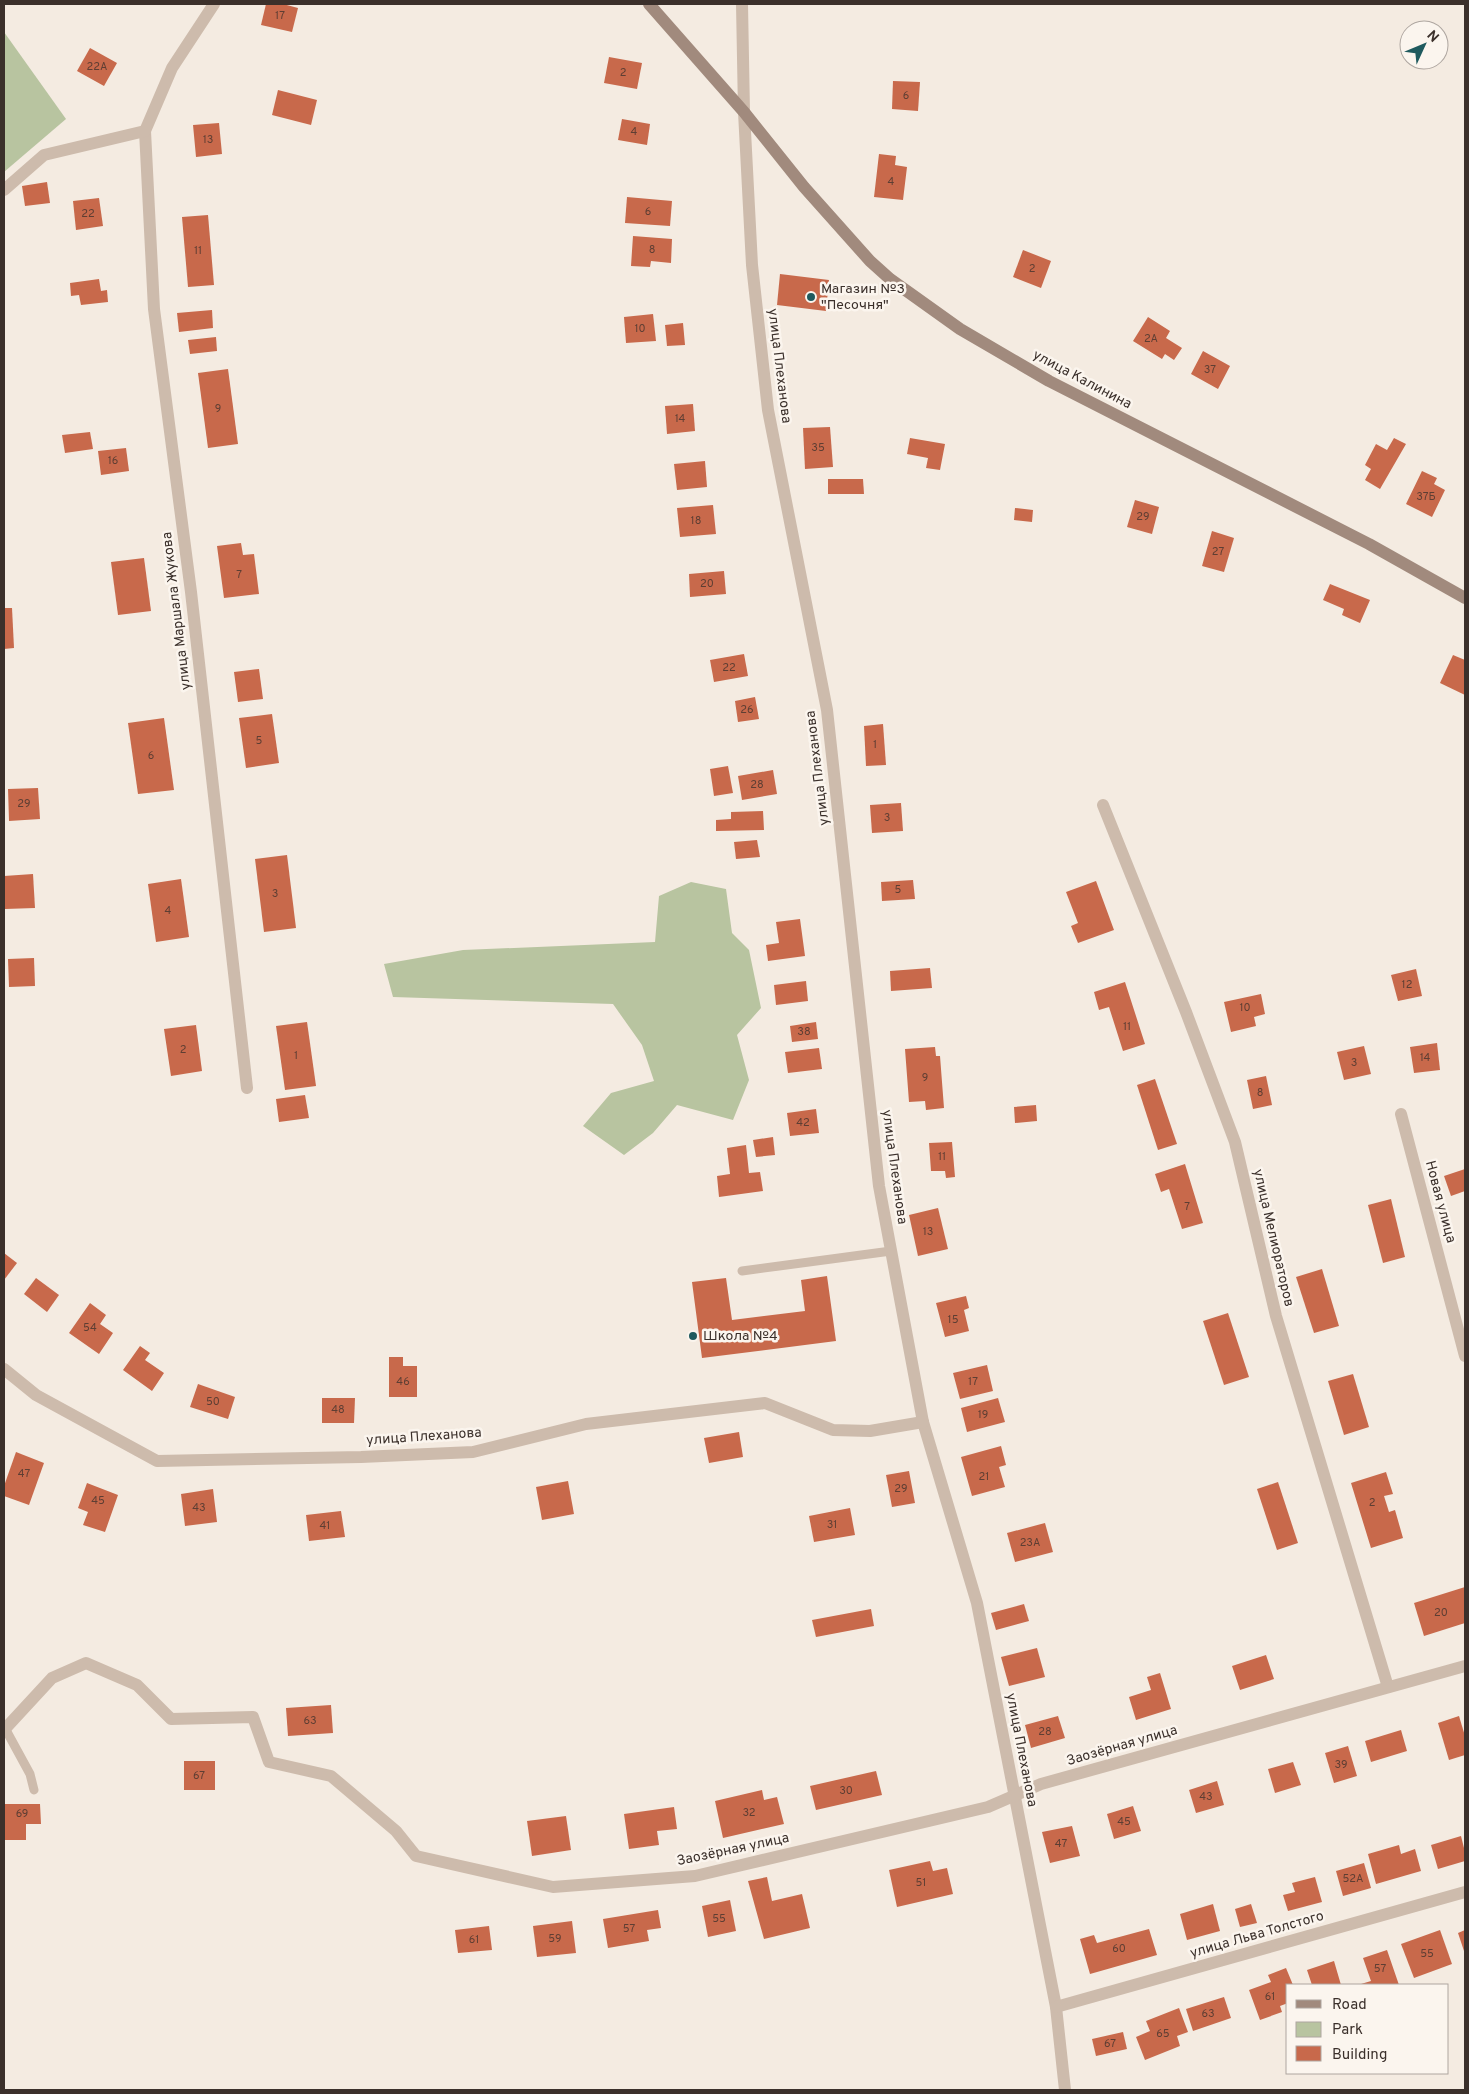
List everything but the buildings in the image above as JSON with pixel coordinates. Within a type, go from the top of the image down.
[{"type":"main road","name":"улица Калинина","points":[[649,4],[744,112],[804,187],[870,261],[890,279],[960,329],[1049,381],[1369,544],[1465,598]]},
{"type":"street","points":[[4,190],[44,155],[145,131],[172,68],[214,4]]},
{"type":"street","name":"улица Плеханова","points":[[742,4],[744,112],[752,264],[768,410],[828,710],[879,1186],[923,1422],[977,1603],[1056,2007],[1065,2090]]},
{"type":"street","name":"улица Маршала Жукова","points":[[145,131],[154,309],[191,592],[247,1088]]},
{"type":"street","name":"улица Мелиораторов","points":[[1104,805],[1183,1002],[1235,1142],[1276,1316],[1388,1687]]},
{"type":"street","name":"Новая улица","points":[[1401,1114],[1465,1356]]},
{"type":"street","name":"улица Плеханова","points":[[4,1369],[36,1395],[157,1461],[361,1457],[472,1452],[586,1424],[764,1403],[833,1430],[870,1431],[923,1422]]},
{"type":"street","name":"Заозёрная улица","points":[[5,1730],[52,1678],[86,1663],[137,1685],[171,1719],[253,1717],[269,1762],[331,1776],[396,1831],[416,1856],[552,1887],[695,1876],[988,1807],[1041,1784],[1465,1666]]},
{"type":"street","name":"улица Льва Толстого","points":[[1056,2007],[1465,1892]]},
{"type":"lane","points":[[742,1271],[891,1251]]},
{"type":"lane","points":[[5,1730],[30,1774],[34,1790]]},
{"type":"green space","points":[[4,32],[66,119],[4,172]]},
{"type":"green space","points":[[691,882],[726,889],[732,933],[749,950],[761,1008],[737,1035],[749,1080],[733,1120],[677,1105],[653,1133],[624,1155],[583,1126],[611,1093],[654,1081],[642,1045],[613,1004],[393,997],[384,964],[463,950],[655,942],[659,896]]},
{"type":"place","name":"Магазин №3 \"Песочня\"","points":[[811,297]]},
{"type":"place","name":"Школа №4","points":[[693,1336]]}]
